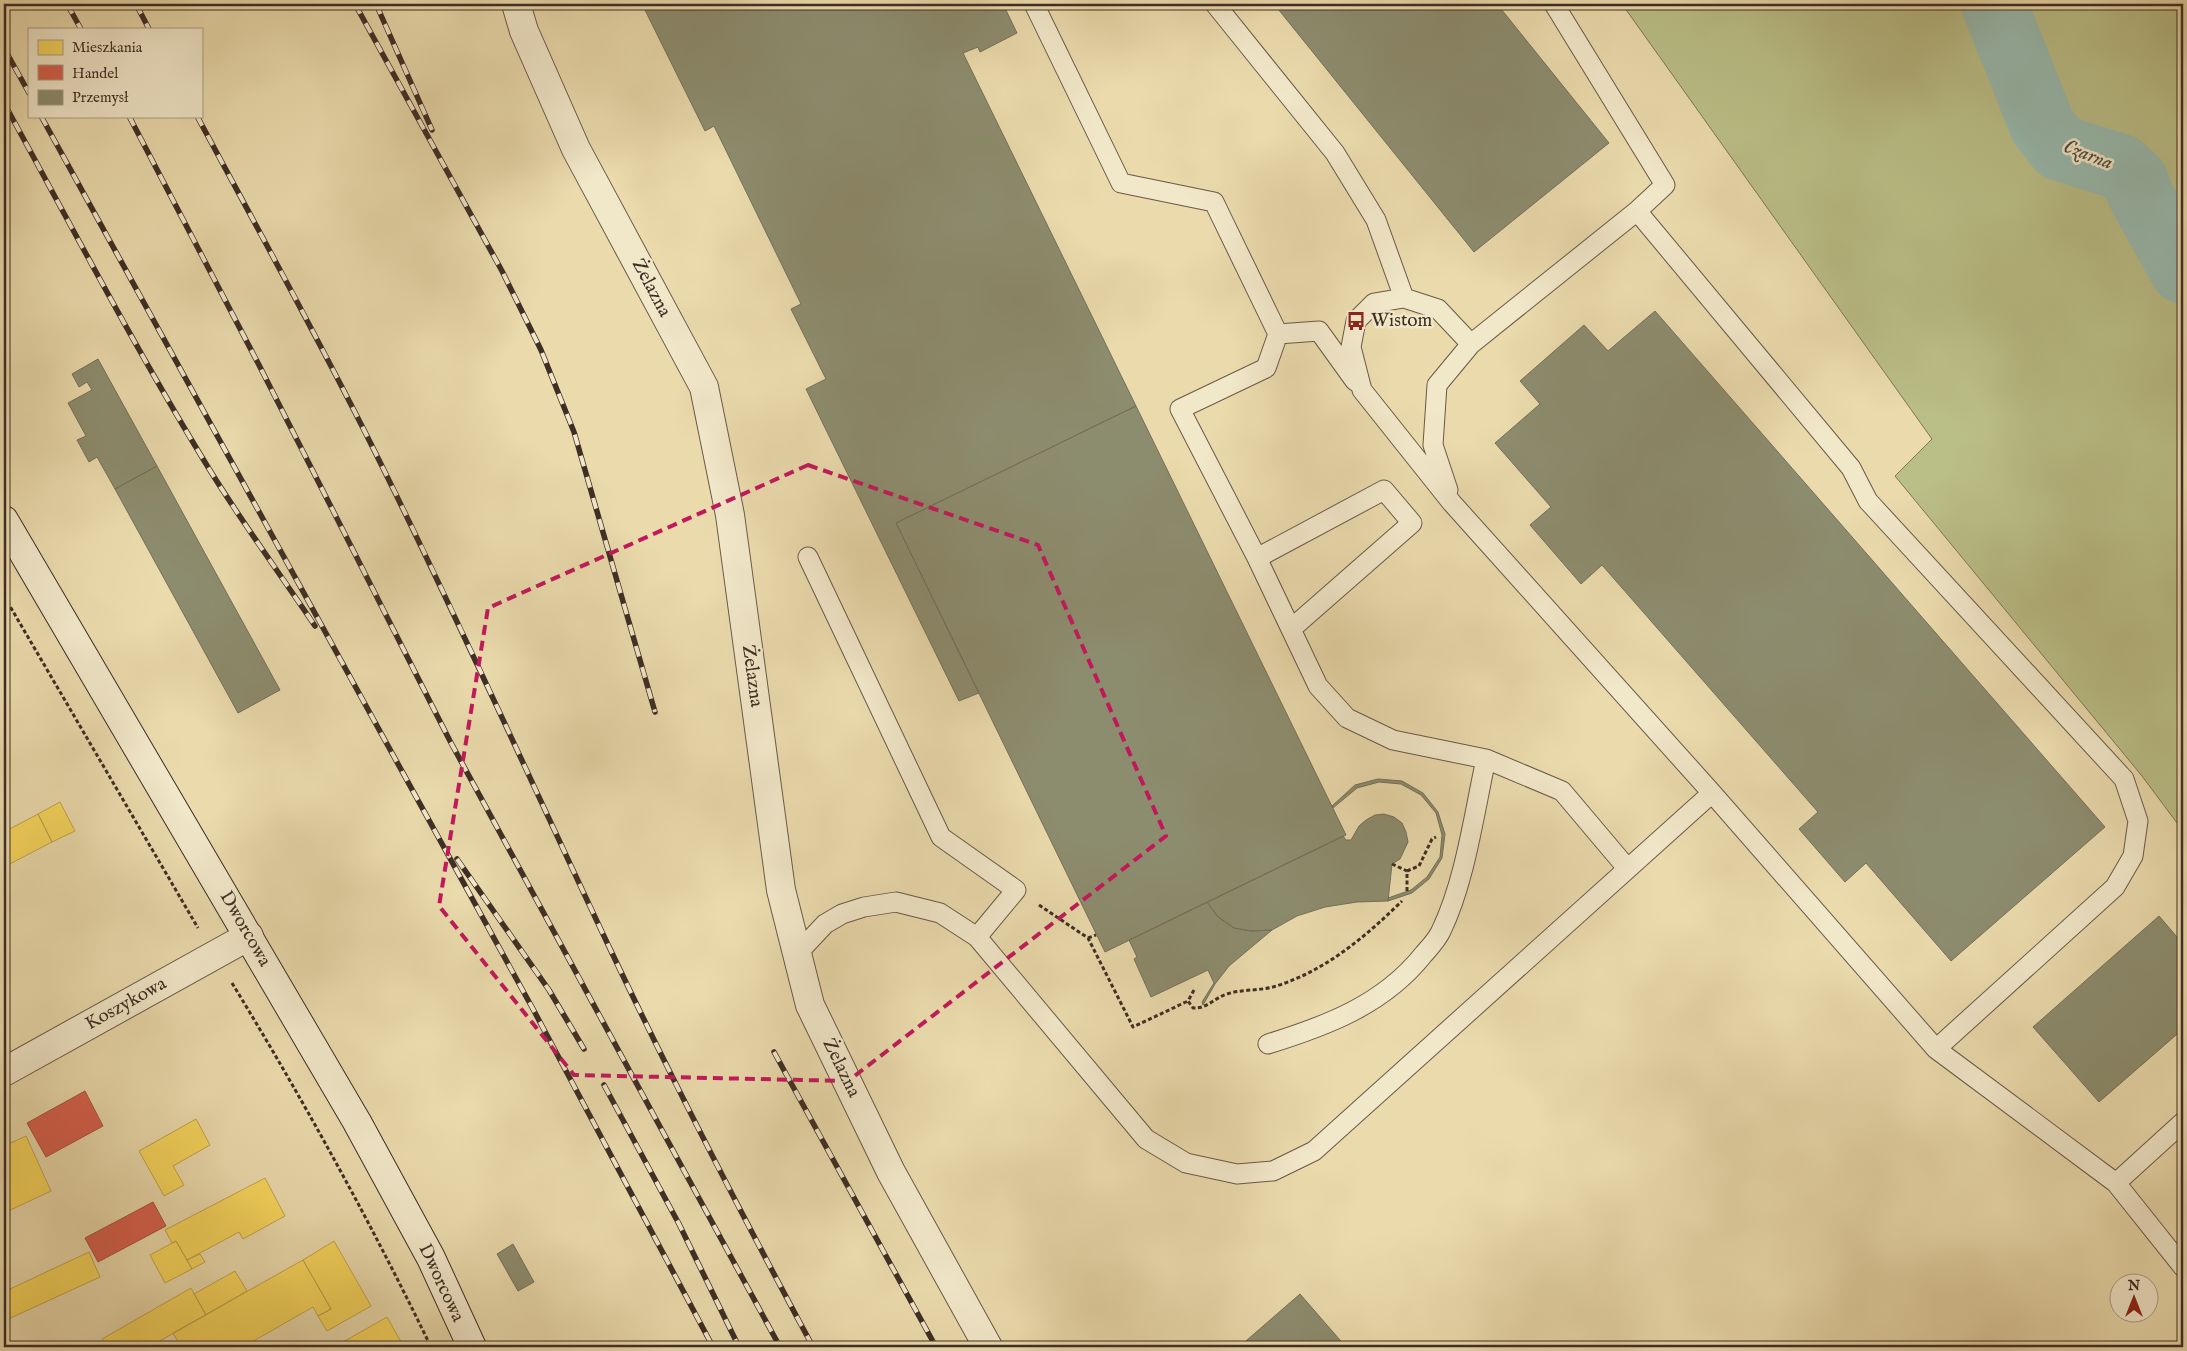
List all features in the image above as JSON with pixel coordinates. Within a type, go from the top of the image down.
[{"type":"street","name":"Żelazna","points":[[516,4],[524,31],[576,149],[704,387],[730,515],[781,890],[796,956],[810,1005],[891,1172],[988,1347]]},
{"type":"street","name":"Dworcowa","points":[[4,520],[357,1122],[426,1250],[472,1347]]},
{"type":"street","name":"Koszykowa","points":[[4,1072],[249,936]]},
{"type":"lane","points":[[1034,4],[1121,183],[1214,202],[1278,334],[1266,368],[1180,409],[1257,558],[1318,686],[1347,718],[1393,740],[1486,759],[1562,791],[1626,868]]},
{"type":"lane","points":[[1215,4],[1335,153],[1376,220],[1404,298]]},
{"type":"lane","points":[[1452,503],[1433,445],[1437,385],[1471,344],[1637,211],[1664,185],[1554,4]]},
{"type":"lane","points":[[1637,211],[1851,468],[1868,501],[2124,779],[2138,821],[2133,856],[2115,887],[1936,1049]]},
{"type":"lane","points":[[1362,390],[1351,347],[1356,321],[1374,303],[1404,298],[1438,309],[1471,344]]},
{"type":"lane","points":[[1278,334],[1319,331],[1362,390],[1452,503],[1712,793],[1936,1049],[2116,1184],[2183,1267]]},
{"type":"lane","points":[[1257,558],[1384,490],[1412,523],[1291,629]]},
{"type":"lane","points":[[808,557],[941,837],[1016,890],[976,937]]},
{"type":"lane","points":[[1268,1044],[1316,1029],[1366,1006],[1408,974],[1441,933],[1459,885],[1486,759]]},
{"type":"lane","points":[[796,956],[825,924],[842,914],[864,907],[896,902],[940,913],[976,937],[1146,1139],[1186,1163],[1237,1174],[1273,1171],[1314,1151],[1626,868],[1712,793]]},
{"type":"lane","points":[[2116,1184],[2183,1122]]},
{"type":"path","points":[[4,596],[200,930]]},
{"type":"path","points":[[1392,864],[1407,871],[1419,866],[1432,839],[1436,837]]},
{"type":"path","points":[[1407,871],[1407,891]]},
{"type":"path","points":[[1016,890],[1088,938],[1133,1027],[1188,1001],[1194,990]]},
{"type":"path","points":[[1188,1001],[1193,1008],[1201,1008],[1227,994],[1271,988],[1302,978],[1355,944],[1402,901]]},
{"type":"path","points":[[1088,938],[1096,935]]},
{"type":"path","points":[[227,976],[287,1073],[404,1290],[431,1347]]},
{"type":"highlighted area","points":[[808,465],[1038,545],[1166,836],[848,1081],[574,1075],[439,906],[488,608]]},
{"type":"green space","points":[[1622,4],[2183,4],[2183,831],[2142,776],[1895,476],[1932,439]]},
{"type":"building: Mieszkania","points":[[60,802],[75,831],[52,842],[38,814]]},
{"type":"building: Mieszkania","points":[[38,814],[52,842],[4,867],[4,832]]},
{"type":"building: Mieszkania","points":[[196,1119],[210,1145],[173,1166],[184,1185],[164,1196],[139,1151]]},
{"type":"building: Mieszkania","points":[[26,1136],[51,1191],[4,1213],[4,1146]]},
{"type":"building: Mieszkania","points":[[265,1178],[285,1216],[243,1239],[239,1232],[187,1260],[176,1241],[172,1243],[165,1230]]},
{"type":"building: Mieszkania","points":[[176,1241],[192,1269],[165,1283],[150,1255]]},
{"type":"building: Mieszkania","points":[[334,1241],[371,1306],[327,1331],[318,1316],[331,1309],[303,1260]]},
{"type":"building: Mieszkania","points":[[89,1252],[100,1277],[4,1321],[4,1280],[6,1279],[10,1289]]},
{"type":"building: Mieszkania","points":[[200,1254],[205,1262],[192,1269],[187,1260]]},
{"type":"building: Mieszkania","points":[[303,1260],[331,1309],[318,1316],[313,1307],[243,1347],[181,1347],[173,1333]]},
{"type":"building: Mieszkania","points":[[235,1271],[247,1291],[206,1315],[194,1294]]},
{"type":"building: Mieszkania","points":[[191,1288],[206,1315],[149,1347],[107,1347],[102,1339]]},
{"type":"building: Mieszkania","points":[[387,1317],[404,1347],[346,1347],[343,1342]]},
{"type":"building: Handel","points":[[85,1091],[103,1126],[46,1157],[27,1123]]},
{"type":"building: Handel","points":[[153,1202],[166,1226],[98,1262],[85,1238]]},
{"type":"building: Przemysł","points":[[642,4],[1003,4],[1017,33],[980,52],[978,47],[963,53],[1136,406],[896,523],[979,693],[959,701],[806,389],[826,379],[791,309],[801,304],[714,126],[705,131]]},
{"type":"building: Przemysł","points":[[1274,4],[1497,4],[1609,143],[1474,252]]},
{"type":"building: Przemysł","points":[[1655,311],[2105,827],[1951,961],[1866,863],[1845,882],[1799,829],[1818,812],[1602,565],[1581,584],[1530,525],[1551,507],[1495,443],[1540,404],[1520,381],[1584,325],[1608,351]]},
{"type":"building: Przemysł","points":[[98,359],[157,466],[115,489],[97,457],[89,462],[77,440],[86,436],[68,403],[92,390],[87,382],[79,387],[72,374]]},
{"type":"building: Przemysł","points":[[1136,406],[1346,835],[1105,952],[896,523]]},
{"type":"building: Przemysł","points":[[157,466],[280,690],[238,713],[115,489]]},
{"type":"building: Przemysł","points":[[1378,779],[1402,781],[1423,793],[1438,812],[1445,834],[1442,858],[1429,879],[1412,893],[1388,901],[1388,898],[1411,890],[1427,877],[1440,857],[1442,835],[1436,813],[1421,795],[1401,784],[1379,782],[1357,788],[1333,808],[1332,806],[1355,785]]},
{"type":"building: Przemysł","points":[[1384,814],[1394,817],[1402,823],[1408,842],[1400,859],[1392,864],[1388,901],[1357,902],[1325,907],[1297,916],[1272,930],[1251,931],[1234,928],[1218,917],[1207,902],[1343,836],[1346,840],[1351,840],[1359,826],[1366,820],[1375,815]]},
{"type":"building: Przemysł","points":[[1207,902],[1218,917],[1234,928],[1251,931],[1272,930],[1229,966],[1215,984],[1203,1005],[1202,1002],[1214,983],[1208,970],[1151,997],[1134,959],[1137,957],[1129,940]]},
{"type":"building: Przemysł","points":[[2159,916],[2183,944],[2183,1029],[2099,1102],[2033,1027]]},
{"type":"building: Przemysł","points":[[513,1244],[534,1282],[518,1291],[497,1254]]},
{"type":"building: Przemysł","points":[[1300,1294],[1346,1347],[1239,1347]]},
{"type":"waterway","name":"Czarna","points":[[1994,4],[2042,125],[2060,148],[2121,167],[2136,181],[2140,194],[2183,271]]},
{"type":"railway","points":[[67,4],[80,28]]},
{"type":"railway","points":[[136,4],[148,28]]},
{"type":"railway","points":[[355,4],[502,271],[541,350],[574,432],[655,712]]},
{"type":"railway","points":[[376,4],[432,130]]},
{"type":"railway","points":[[4,48],[28,91]]},
{"type":"railway","points":[[4,103],[105,289],[184,427],[236,511],[315,626]]},
{"type":"railway","points":[[42,118],[533,1009],[713,1347]]},
{"type":"railway","points":[[130,118],[259,365],[450,741],[780,1347]]},
{"type":"railway","points":[[198,118],[304,314],[366,434],[491,693],[660,1052],[735,1200],[813,1347]]},
{"type":"railway","points":[[457,859],[549,990],[584,1049]]},
{"type":"railway","points":[[774,1052],[936,1347]]},
{"type":"railway","points":[[604,1085],[679,1224],[739,1347]]},
{"type":"place","name":"Wistom","points":[[1356,321]]}]
